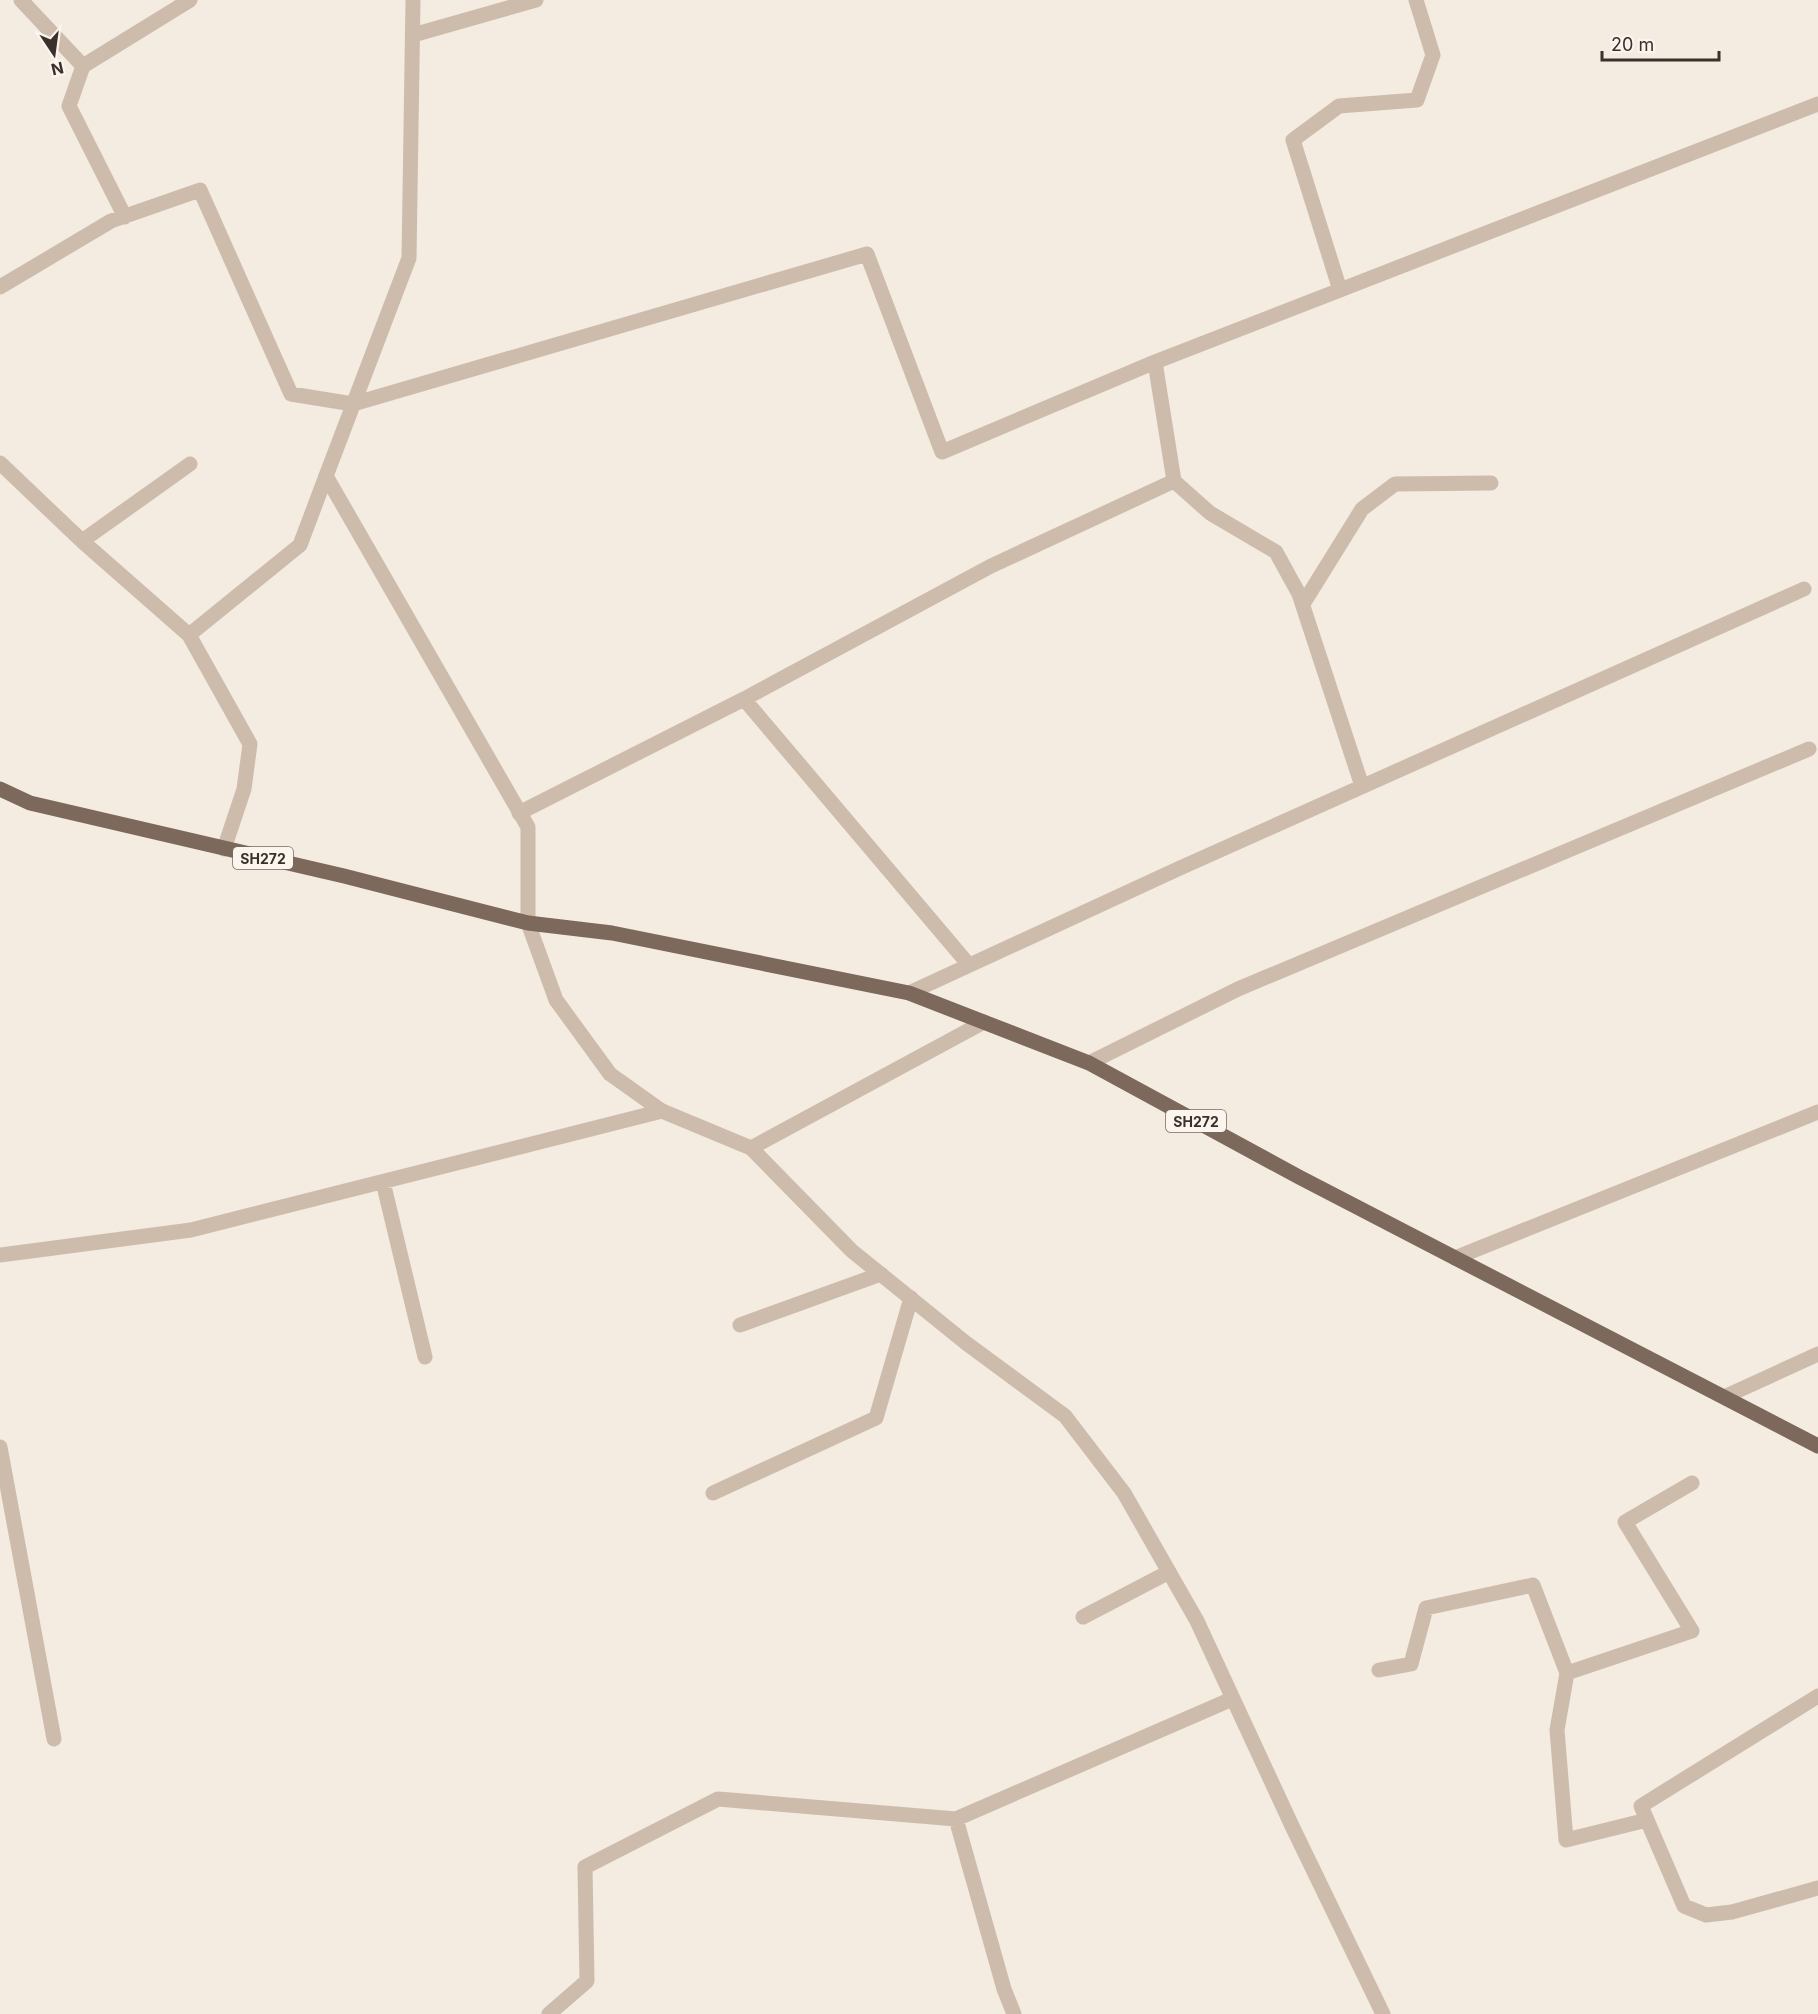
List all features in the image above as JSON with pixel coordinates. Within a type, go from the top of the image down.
[{"type":"main road","name":"SH272","points":[[0,789],[30,803],[528,923],[612,933],[909,993],[1089,1063],[1299,1177],[1818,1446]]},
{"type":"street","points":[[21,0],[83,66]]},
{"type":"street","points":[[125,217],[69,106],[83,66],[190,0]]},
{"type":"street","points":[[189,635],[300,545],[409,258],[413,0]]},
{"type":"street","points":[[413,34],[536,0]]},
{"type":"street","points":[[1340,290],[1293,140],[1339,106],[1417,100],[1433,55],[1416,0]]},
{"type":"street","points":[[0,287],[111,221],[200,190],[291,394],[353,404],[867,254],[942,452],[1155,362],[1818,104]]},
{"type":"street","points":[[1155,362],[1173,481],[1210,513],[1276,552],[1303,604],[1362,786]]},
{"type":"street","points":[[0,463],[81,541],[189,635],[250,744],[244,789],[224,849]]},
{"type":"street","points":[[81,541],[190,464]]},
{"type":"street","points":[[326,476],[528,827],[528,923],[556,1000],[610,1074],[662,1111],[751,1148],[852,1251],[966,1342],[1065,1416],[1124,1493],[1197,1621],[1383,2014]]},
{"type":"street","points":[[519,813],[744,699],[991,566],[1173,481]]},
{"type":"street","points":[[1303,604],[1362,508],[1395,484],[1491,483]]},
{"type":"street","points":[[909,993],[1362,786],[1804,589]]},
{"type":"street","points":[[744,699],[969,965]]},
{"type":"street","points":[[1089,1063],[1238,989],[1809,749]]},
{"type":"street","points":[[751,1148],[984,1022]]},
{"type":"street","points":[[0,1255],[190,1230],[662,1111]]},
{"type":"street","points":[[1455,1258],[1818,1112]]},
{"type":"street","points":[[383,1182],[425,1357]]},
{"type":"street","points":[[740,1325],[881,1274]]},
{"type":"street","points":[[713,1493],[876,1418],[911,1298]]},
{"type":"street","points":[[1724,1397],[1818,1354]]},
{"type":"street","points":[[0,1447],[54,1739]]},
{"type":"street","points":[[1568,1673],[1692,1631],[1625,1522],[1692,1484]]},
{"type":"street","points":[[1083,1617],[1168,1572]]},
{"type":"street","points":[[1379,1670],[1411,1664],[1426,1608],[1533,1585],[1568,1673],[1557,1730],[1566,1840],[1647,1820]]},
{"type":"street","points":[[1818,1696],[1641,1806],[1684,1906],[1706,1915],[1732,1912],[1818,1888]]},
{"type":"street","points":[[549,2014],[587,1981],[585,1867],[718,1799],[956,1819],[1232,1699]]},
{"type":"street","points":[[956,1819],[1004,1989],[1014,2014]]}]
